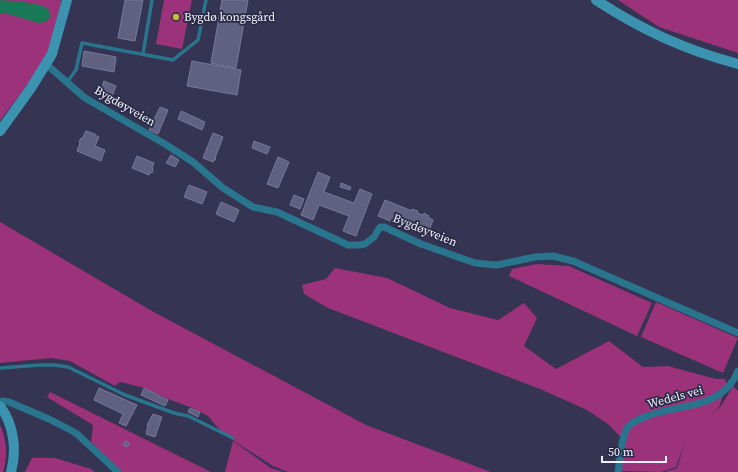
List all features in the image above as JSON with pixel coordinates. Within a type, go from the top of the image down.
[{"type":"street","points":[[0,131],[31,88],[46,64],[56,42],[67,0]]},
{"type":"street","points":[[596,0],[631,22],[667,41],[703,54],[738,64]]},
{"type":"street","name":"Bygdøyveien","points":[[46,64],[76,92],[166,144],[193,162],[223,188],[253,208],[277,212],[342,243],[354,246],[365,244],[374,237],[380,228],[384,227],[421,244],[475,263],[497,265],[535,256],[553,256],[573,261],[738,333]]},
{"type":"street","name":"Wedels vei","points":[[618,472],[624,438],[627,429],[634,422],[649,415],[705,403],[719,395],[736,382],[738,371]]},
{"type":"street","points":[[0,402],[9,402],[50,418],[76,434],[118,472]]},
{"type":"street","points":[[0,406],[9,422],[13,438],[14,456],[11,472]]},
{"type":"lane","points":[[142,54],[152,0]]},
{"type":"lane","points":[[67,82],[76,70],[82,43],[173,60],[198,40],[206,0]]},
{"type":"lane","points":[[0,368],[40,365],[68,366],[125,395],[174,413],[188,416],[232,438]]},
{"type":"shaded area","points":[[0,0],[61,0],[55,32],[43,62],[0,121]]},
{"type":"shaded area","points":[[0,0],[39,5],[48,9],[50,18],[45,22],[39,23],[4,13],[0,14]]},
{"type":"shaded area","points":[[164,0],[192,0],[182,49],[156,44]]},
{"type":"shaded area","points":[[618,0],[738,0],[738,53],[659,27]]},
{"type":"shaded area","points":[[0,222],[152,311],[366,425],[491,472],[288,472],[273,466],[234,441],[219,429],[208,416],[145,388],[120,382],[115,386],[70,361],[51,358],[0,363]]},
{"type":"shaded area","points":[[536,264],[569,266],[652,303],[637,336],[509,276],[512,269]]},
{"type":"shaded area","points":[[335,268],[387,278],[450,308],[498,320],[524,303],[537,318],[524,346],[556,369],[609,341],[643,367],[668,366],[716,379],[725,379],[727,385],[719,407],[708,418],[721,406],[733,386],[738,391],[738,472],[665,472],[677,468],[686,440],[676,467],[661,472],[620,471],[626,443],[608,424],[587,410],[540,389],[328,308],[304,294],[302,285],[326,279]]},
{"type":"shaded area","points":[[656,302],[738,338],[723,373],[641,337]]},
{"type":"shaded area","points":[[50,392],[211,472],[120,472],[91,442],[93,425],[47,397]]},
{"type":"shaded area","points":[[0,425],[6,448],[6,460],[3,472],[0,472]]},
{"type":"shaded area","points":[[233,441],[271,468],[283,472],[225,472]]},
{"type":"shaded area","points":[[32,458],[55,458],[91,469],[95,472],[25,472]]},
{"type":"building","points":[[125,0],[143,0],[135,41],[118,38]]},
{"type":"building","points":[[222,0],[248,0],[236,68],[211,63]]},
{"type":"building","points":[[84,51],[116,57],[114,72],[82,66]]},
{"type":"building","points":[[192,61],[241,70],[237,95],[187,86]]},
{"type":"building","points":[[104,81],[116,86],[111,99],[99,95]]},
{"type":"building","points":[[160,107],[168,110],[158,134],[149,130]]},
{"type":"building","points":[[181,111],[205,122],[202,130],[178,119]]},
{"type":"building","points":[[86,131],[99,137],[95,146],[105,150],[101,161],[77,151],[79,142]]},
{"type":"building","points":[[213,133],[223,137],[215,158],[216,159],[213,162],[203,158]]},
{"type":"building","points":[[254,141],[270,147],[267,154],[252,148]]},
{"type":"building","points":[[171,155],[179,160],[175,167],[166,163]]},
{"type":"building","points":[[137,156],[154,163],[152,173],[150,172],[149,175],[132,168]]},
{"type":"building","points":[[278,157],[289,162],[278,188],[267,184]]},
{"type":"building","points":[[318,172],[330,177],[324,192],[354,203],[360,189],[372,194],[356,236],[343,231],[349,216],[319,205],[313,220],[301,215]]},
{"type":"building","points":[[341,183],[351,187],[350,190],[340,187]]},
{"type":"building","points":[[189,185],[207,192],[202,204],[184,197]]},
{"type":"building","points":[[294,195],[304,199],[300,209],[290,205]]},
{"type":"building","points":[[385,200],[412,211],[412,209],[418,211],[417,213],[423,215],[424,213],[429,216],[428,217],[433,220],[427,236],[378,216]]},
{"type":"building","points":[[221,202],[239,210],[234,222],[216,214]]},
{"type":"building","points":[[99,388],[137,405],[126,426],[119,423],[123,414],[94,400]]},
{"type":"building","points":[[144,388],[168,400],[165,406],[141,395]]},
{"type":"building","points":[[190,408],[200,412],[198,417],[188,412]]},
{"type":"building","points":[[153,414],[162,417],[155,437],[146,434],[147,425]]},
{"type":"building","points":[[126,441],[130,444],[127,447],[123,445]]},
{"type":"place","name":"Bygdø kongsgård","points":[[176,17]]}]
